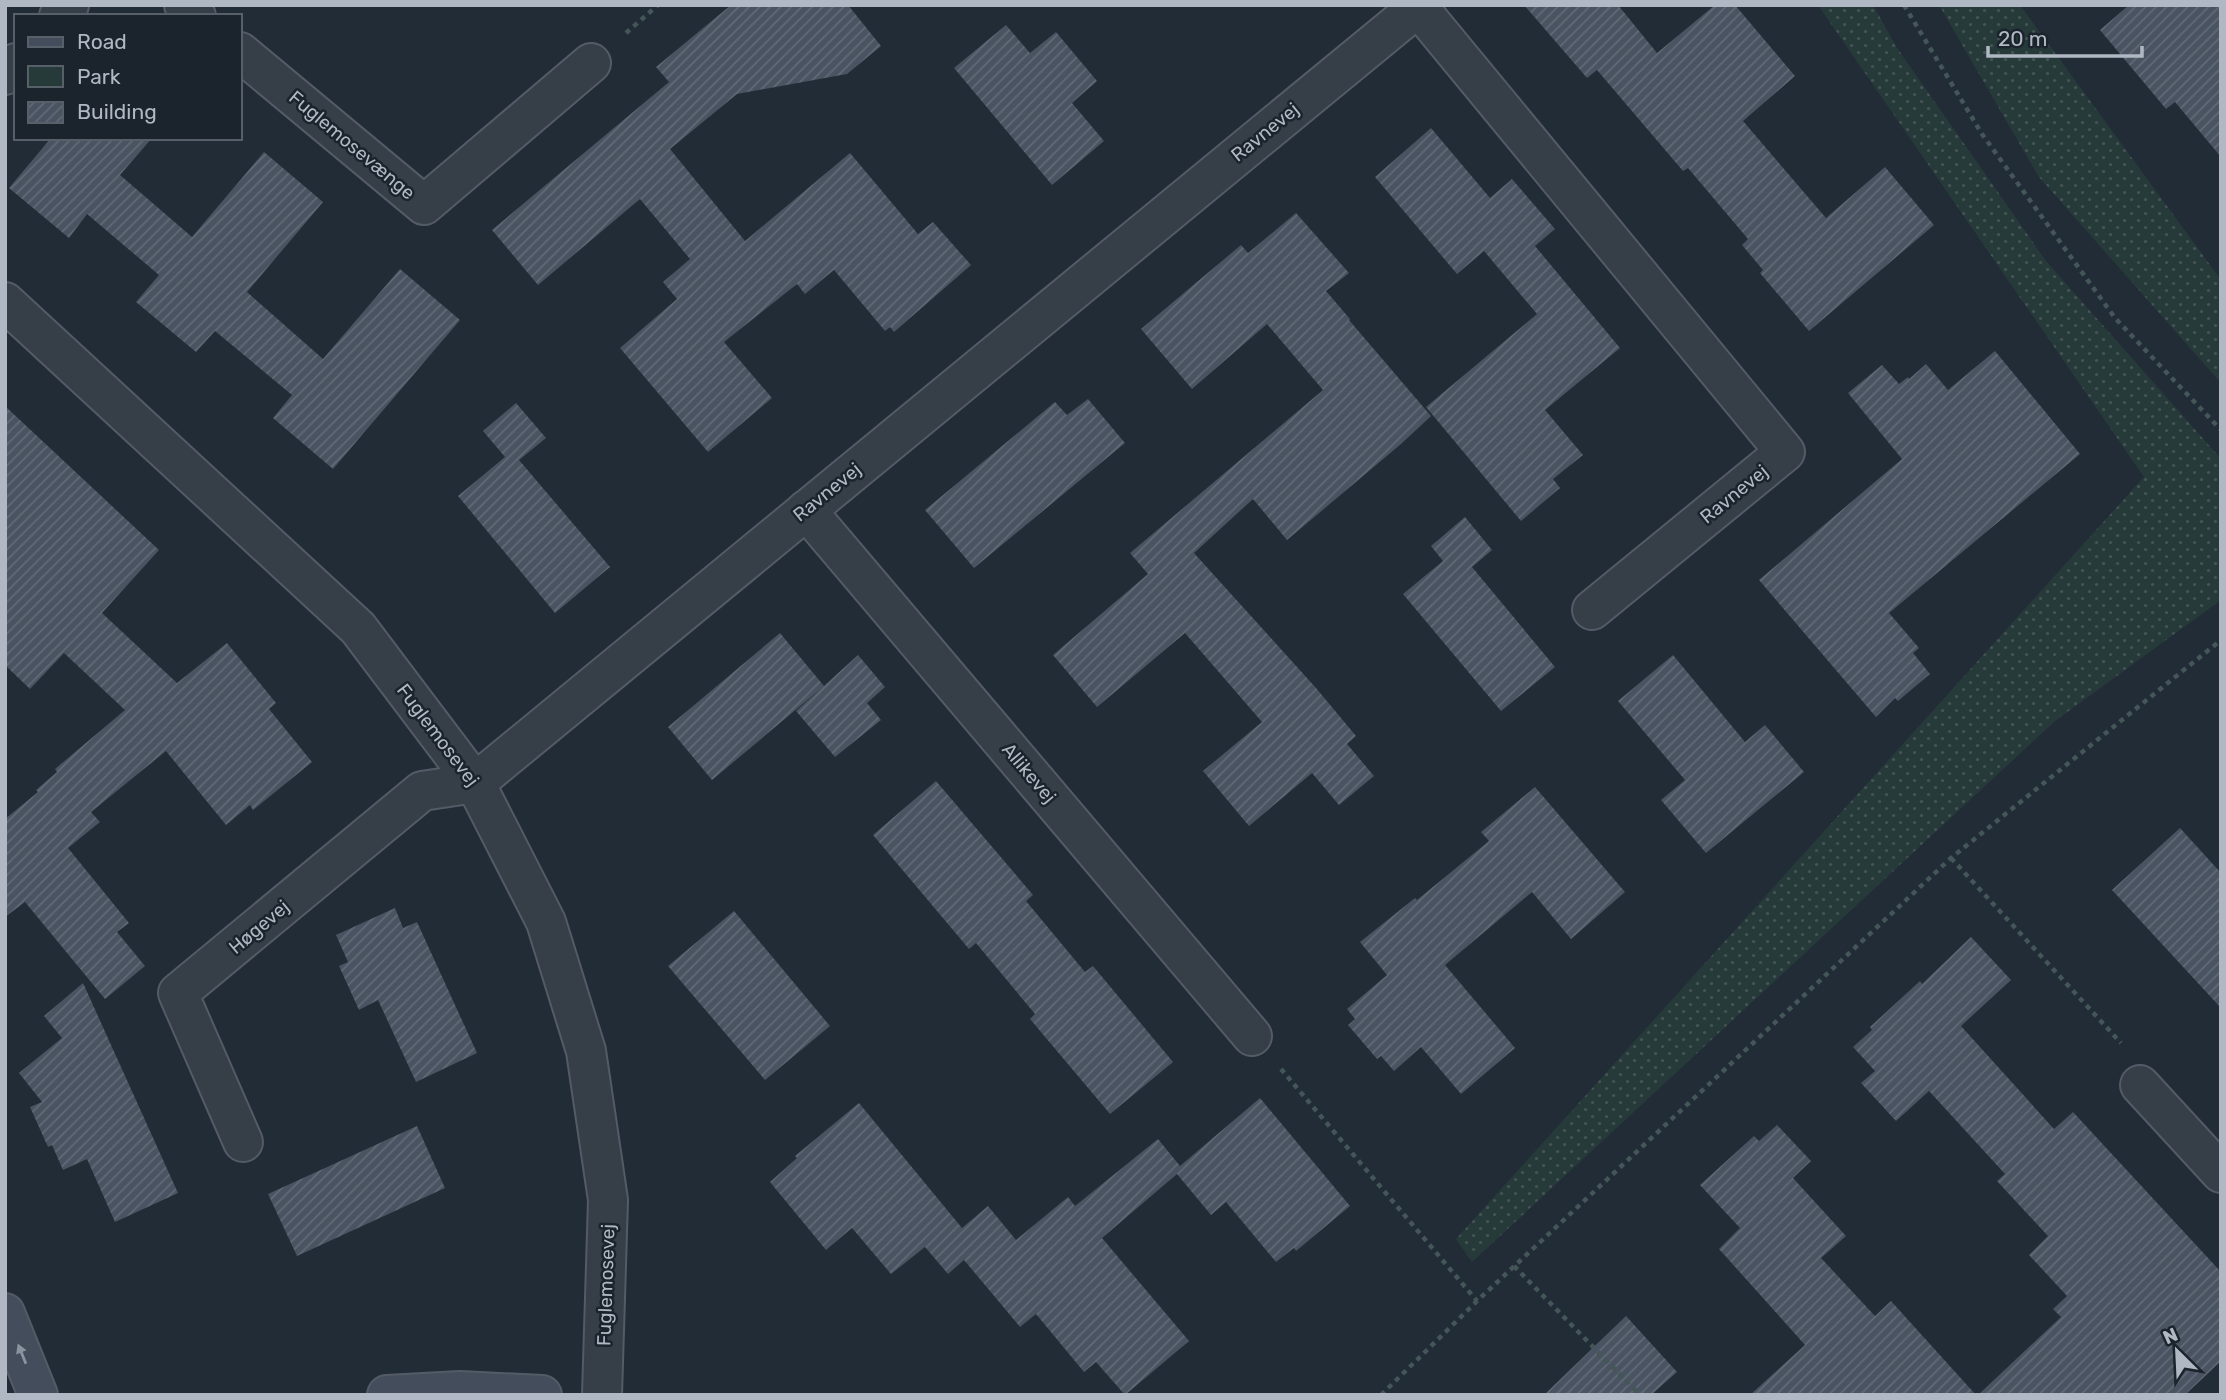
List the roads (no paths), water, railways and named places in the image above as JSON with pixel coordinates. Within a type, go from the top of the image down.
[{"type":"street","name":"Ravnevej","points":[[475,783],[1418,7],[1784,452],[1592,610]]},
{"type":"street","name":"Fuglemosevænge","points":[[242,54],[424,205],[591,63]]},
{"type":"street","name":"Fuglemosevej","points":[[5,302],[358,628],[475,783],[546,922],[586,1051],[608,1200],[602,1395]]},
{"type":"street","name":"Allikevej","points":[[806,510],[1252,1036]]},
{"type":"street","name":"Høgevej","points":[[243,1142],[178,993],[422,791],[475,783]]},
{"type":"street","points":[[2140,1085],[2221,1172]]},
{"type":"street","points":[[5,1313],[38,1395]]},
{"type":"street","points":[[387,1395],[460,1391],[542,1395]]}]
